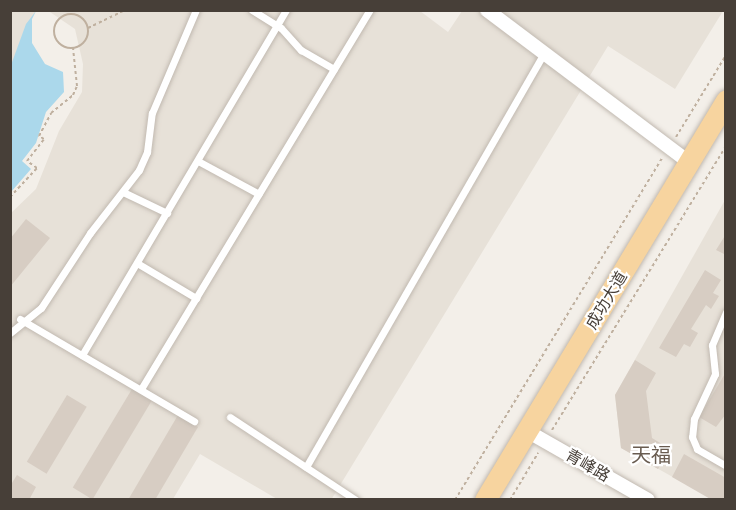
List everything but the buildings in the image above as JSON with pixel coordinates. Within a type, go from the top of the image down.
[{"type":"main road","name":"成功大道","points":[[485,500],[536,436],[726,100]]},
{"type":"street","points":[[487,10],[689,162]]},
{"type":"street","name":"青峰路","points":[[536,436],[648,500]]},
{"type":"lane","points":[[10,333],[55,291],[90,232],[123,192],[147,152],[152,113],[196,10]]},
{"type":"lane","points":[[252,10],[278,26],[301,50],[334,69]]},
{"type":"lane","points":[[82,355],[286,10]]},
{"type":"lane","points":[[141,389],[370,10]]},
{"type":"lane","points":[[306,466],[544,53]]},
{"type":"lane","points":[[198,161],[259,194]]},
{"type":"lane","points":[[123,192],[166,213]]},
{"type":"lane","points":[[137,263],[196,298]]},
{"type":"lane","points":[[726,312],[712,345],[715,374],[692,427],[697,449],[726,466]]},
{"type":"lane","points":[[23,321],[194,421]]},
{"type":"lane","points":[[230,417],[356,500]]},
{"type":"path","points":[[88,28],[125,10]]},
{"type":"path","points":[[72,13],[82,18],[88,28],[86,38],[73,48],[63,46],[55,38],[56,21],[72,13]]},
{"type":"path","points":[[10,197],[37,168],[27,161],[44,139],[39,136],[46,120],[73,95],[76,86],[73,48]]},
{"type":"path","points":[[454,500],[726,55]]},
{"type":"path","points":[[510,500],[536,436],[726,146]]},
{"type":"shaded area","points":[[10,11],[420,11],[448,32],[462,11],[723,11],[675,89],[608,46],[331,500],[277,499],[200,454],[173,499],[11,499]]},
{"type":"shaded area","points":[[725,200],[725,499],[712,499],[621,448],[615,395]]},
{"type":"water","points":[[36,11],[41,11],[79,92],[11,211],[11,65],[26,24]]},
{"type":"pier","points":[[47,10],[75,29],[83,64],[82,92],[59,131],[36,189],[10,214],[11,192],[31,169],[22,161],[36,143],[46,112],[64,92],[63,72],[45,64],[32,43],[32,19],[36,11]]},
{"type":"district","name":"天福","points":[[651,454]]}]
